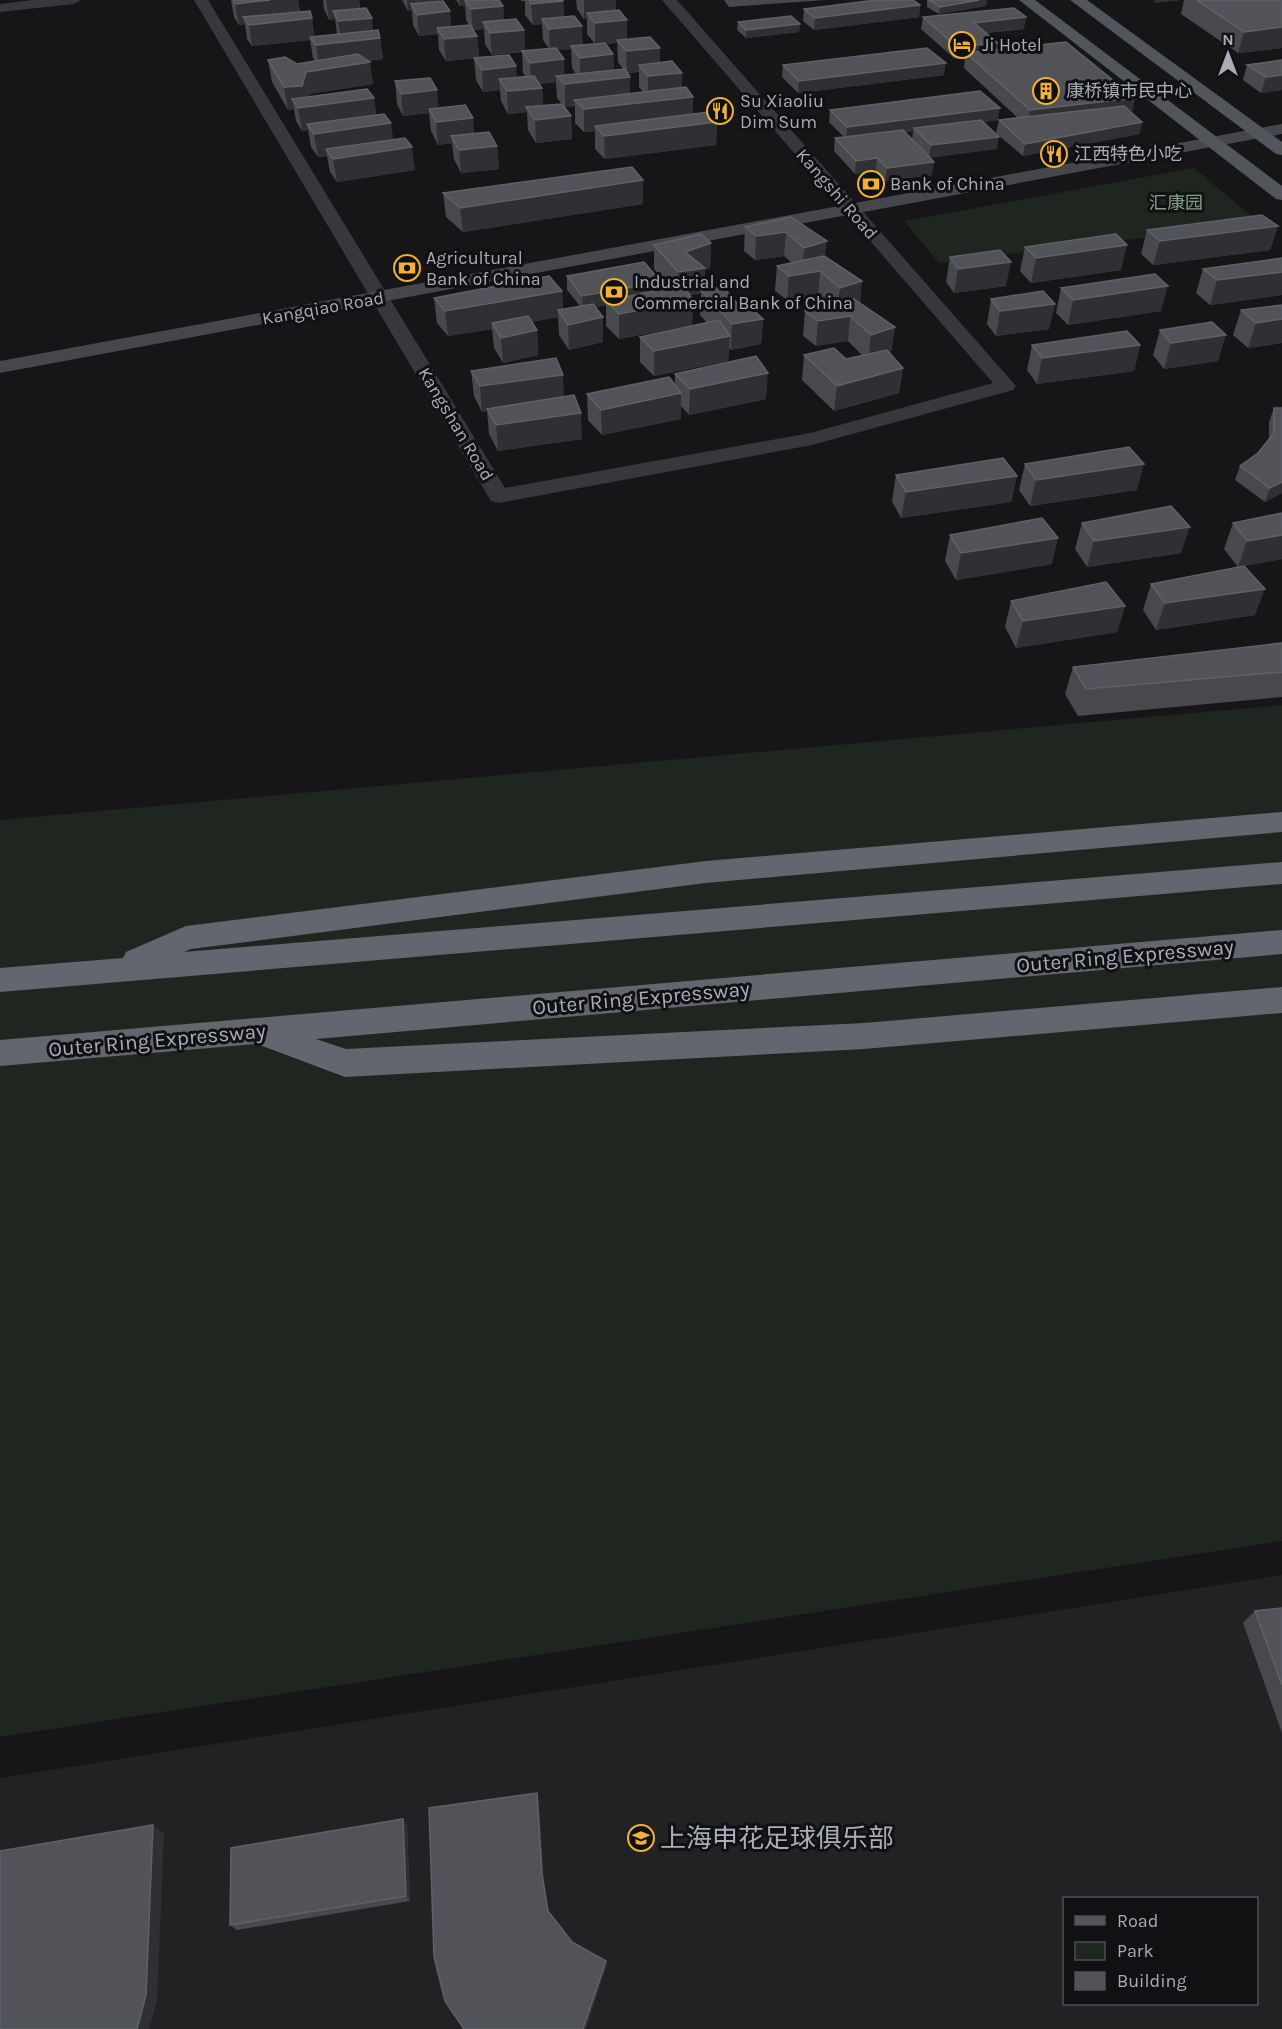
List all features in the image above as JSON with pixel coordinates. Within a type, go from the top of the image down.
[{"type":"highway","points":[[120,970],[186,938],[573,888],[802,862],[1282,822]]},
{"type":"highway","points":[[0,980],[1282,873]]},
{"type":"highway","name":"Outer Ring Expressway","points":[[0,1053],[1282,942]]},
{"type":"highway","points":[[258,1031],[345,1063],[864,1036],[1282,1000]]},
{"type":"main road","points":[[1026,0],[1282,195]]},
{"type":"main road","points":[[1047,0],[1282,179]]},
{"type":"main road","points":[[1077,0],[1282,150]]},
{"type":"main road","points":[[1101,0],[1281,130]]},
{"type":"main road","name":"Kangqiao Road","points":[[0,367],[1281,130]]},
{"type":"street","points":[[0,8],[74,0]]},
{"type":"street","name":"Kangshan Road","points":[[201,0],[499,496],[812,439],[1006,386]]},
{"type":"street","name":"Kangshi Road","points":[[669,0],[1006,386]]},
{"type":"shaded area","name":"上海申花足球俱乐部","points":[[1282,1575],[1282,2029],[0,2029],[0,1778]]},
{"type":"green space","name":"汇康园","points":[[1194,168],[1260,223],[939,263],[904,221]]},
{"type":"green space","points":[[1282,705],[1282,1541],[0,1737],[0,820]]},
{"type":"building","points":[[233,0],[270,0],[235,4]]},
{"type":"building","points":[[465,0],[499,0],[503,6],[471,9]]},
{"type":"building","points":[[529,0],[563,0],[563,1],[531,4]]},
{"type":"building","points":[[876,0],[913,0],[920,5],[815,18],[804,9]]},
{"type":"building","points":[[929,0],[979,0],[940,7]]},
{"type":"building","points":[[1197,0],[1282,0],[1282,27],[1244,32]]},
{"type":"building","points":[[443,1],[450,11],[417,15],[411,4]]},
{"type":"building","points":[[366,8],[372,18],[338,21],[333,11]]},
{"type":"building","points":[[1014,8],[1026,17],[974,23],[998,43],[957,47],[923,17]]},
{"type":"building","points":[[619,10],[627,20],[595,23],[587,13]]},
{"type":"building","points":[[310,11],[312,18],[249,25],[243,17]]},
{"type":"building","points":[[574,16],[582,26],[549,29],[542,19]]},
{"type":"building","points":[[791,16],[800,24],[746,30],[738,22]]},
{"type":"building","points":[[516,19],[524,30],[490,33],[483,22]]},
{"type":"building","points":[[470,25],[477,36],[444,39],[437,28]]},
{"type":"building","points":[[378,30],[380,38],[316,45],[310,37]]},
{"type":"building","points":[[650,37],[660,48],[626,51],[617,40]]},
{"type":"building","name":"康桥镇市民中心","points":[[1066,42],[1135,98],[1030,110],[966,53]]},
{"type":"building","points":[[605,43],[613,54],[580,58],[571,46]]},
{"type":"building","points":[[556,48],[564,59],[530,63],[522,51]]},
{"type":"building","points":[[927,48],[946,63],[799,81],[783,65]]},
{"type":"building","points":[[358,54],[370,62],[306,72],[302,86],[284,87],[268,60],[285,57],[297,64]]},
{"type":"building","points":[[509,55],[516,66],[482,70],[474,58]]},
{"type":"building","points":[[1282,60],[1282,75],[1266,77],[1247,65]]},
{"type":"building","points":[[672,61],[682,73],[648,76],[639,65]]},
{"type":"building","points":[[625,69],[630,77],[565,84],[556,76]]},
{"type":"building","points":[[534,76],[542,88],[507,91],[499,79]]},
{"type":"building","points":[[430,78],[437,90],[401,94],[395,81]]},
{"type":"building","points":[[686,87],[693,97],[584,109],[574,100]]},
{"type":"building","points":[[367,89],[374,98],[298,108],[292,99]]},
{"type":"building","points":[[980,91],[1000,108],[847,127],[830,110]]},
{"type":"building","points":[[562,104],[571,116],[535,120],[526,107]]},
{"type":"building","points":[[465,105],[473,118],[436,122],[429,109]]},
{"type":"building","points":[[1124,106],[1142,122],[1025,144],[999,120]]},
{"type":"building","points":[[709,112],[717,122],[604,136],[595,126]]},
{"type":"building","points":[[384,114],[391,123],[314,134],[307,124]]},
{"type":"building","points":[[981,120],[999,137],[931,145],[914,128]]},
{"type":"building","points":[[903,130],[934,162],[887,168],[877,158],[856,161],[835,138]]},
{"type":"building","points":[[489,132],[497,146],[459,150],[451,136]]},
{"type":"building","points":[[405,138],[412,147],[333,159],[326,149]]},
{"type":"building","points":[[632,167],[643,180],[460,208],[443,193]]},
{"type":"building","points":[[1262,215],[1278,226],[1160,241],[1147,230]]},
{"type":"building","points":[[791,217],[827,241],[804,248],[786,232],[756,236],[745,227]]},
{"type":"building","points":[[701,234],[711,243],[685,252],[705,268],[678,272],[654,245]]},
{"type":"building","points":[[1116,234],[1127,245],[1036,258],[1025,247]]},
{"type":"building","points":[[1000,250],[1011,262],[958,269],[950,257]]},
{"type":"building","points":[[824,256],[862,281],[840,288],[820,271],[789,276],[777,266]]},
{"type":"building","points":[[1282,258],[1282,272],[1217,280],[1203,269]]},
{"type":"building","points":[[644,262],[661,282],[582,296],[567,276]]},
{"type":"building","points":[[1155,274],[1168,286],[1073,300],[1061,288]]},
{"type":"building","points":[[549,276],[562,291],[445,311],[434,298]]},
{"type":"building","points":[[683,285],[693,300],[619,314],[606,301]]},
{"type":"building","points":[[723,287],[738,304],[745,302],[763,319],[732,324],[701,290]]},
{"type":"building","points":[[1043,291],[1055,304],[1000,311],[991,299]]},
{"type":"building","points":[[854,299],[895,327],[871,335],[850,316],[818,321],[805,311]]},
{"type":"building","points":[[593,304],[603,317],[568,325],[558,310]]},
{"type":"building","points":[[1282,305],[1282,319],[1256,323],[1241,310]]},
{"type":"building","points":[[528,316],[537,330],[501,338],[492,323]]},
{"type":"building","points":[[719,320],[730,336],[654,351],[640,337]]},
{"type":"building","points":[[1212,322],[1226,335],[1171,343],[1160,330]]},
{"type":"building","points":[[1127,331],[1140,345],[1042,358],[1032,345]]},
{"type":"building","points":[[834,348],[846,359],[887,350],[903,368],[837,386],[804,355]]},
{"type":"building","points":[[756,356],[768,373],[690,389],[675,374]]},
{"type":"building","points":[[556,358],[563,375],[480,386],[471,371]]},
{"type":"building","points":[[669,377],[681,393],[601,410],[587,394]]},
{"type":"building","points":[[574,395],[581,413],[496,425],[487,409]]},
{"type":"building","points":[[1274,408],[1282,408],[1282,482],[1270,488],[1240,466],[1258,453],[1274,433]]},
{"type":"building","points":[[1129,447],[1144,464],[1036,480],[1025,464]]},
{"type":"building","points":[[1003,458],[1017,476],[906,492],[896,475]]},
{"type":"building","points":[[1171,506],[1190,527],[1094,541],[1082,523]]},
{"type":"building","points":[[1282,513],[1282,535],[1247,541],[1233,523]]},
{"type":"building","points":[[1042,518],[1058,538],[961,553],[950,535]]},
{"type":"building","points":[[1244,566],[1265,589],[1165,603],[1151,584]]},
{"type":"building","points":[[1106,582],[1125,606],[1023,621],[1011,601]]},
{"type":"building","points":[[1282,643],[1282,672],[1086,689],[1073,667]]},
{"type":"building","points":[[1282,1608],[1282,1685],[1255,1611]]},
{"type":"building","points":[[537,1793],[542,1874],[548,1911],[572,1942],[606,1961],[583,2029],[464,2029],[445,2001],[434,1957],[429,1808]]},
{"type":"building","points":[[403,1819],[406,1896],[230,1925],[231,1848]]},
{"type":"building","points":[[153,1825],[146,1995],[137,2029],[0,2029],[0,1851]]},
{"type":"place","name":"Ji Hotel","points":[[962,45]]},
{"type":"place","name":"康桥镇市民中心","points":[[1046,91]]},
{"type":"place","name":"Su Xiaoliu Dim Sum","points":[[720,111]]},
{"type":"place","name":"江西特色小吃","points":[[1054,154]]},
{"type":"place","name":"Bank of China","points":[[871,184]]},
{"type":"place","name":"Agricultural Bank of China","points":[[407,268]]},
{"type":"place","name":"Industrial and Commercial Bank of China","points":[[614,292]]},
{"type":"place","name":"上海申花足球俱乐部","points":[[641,1838]]}]
